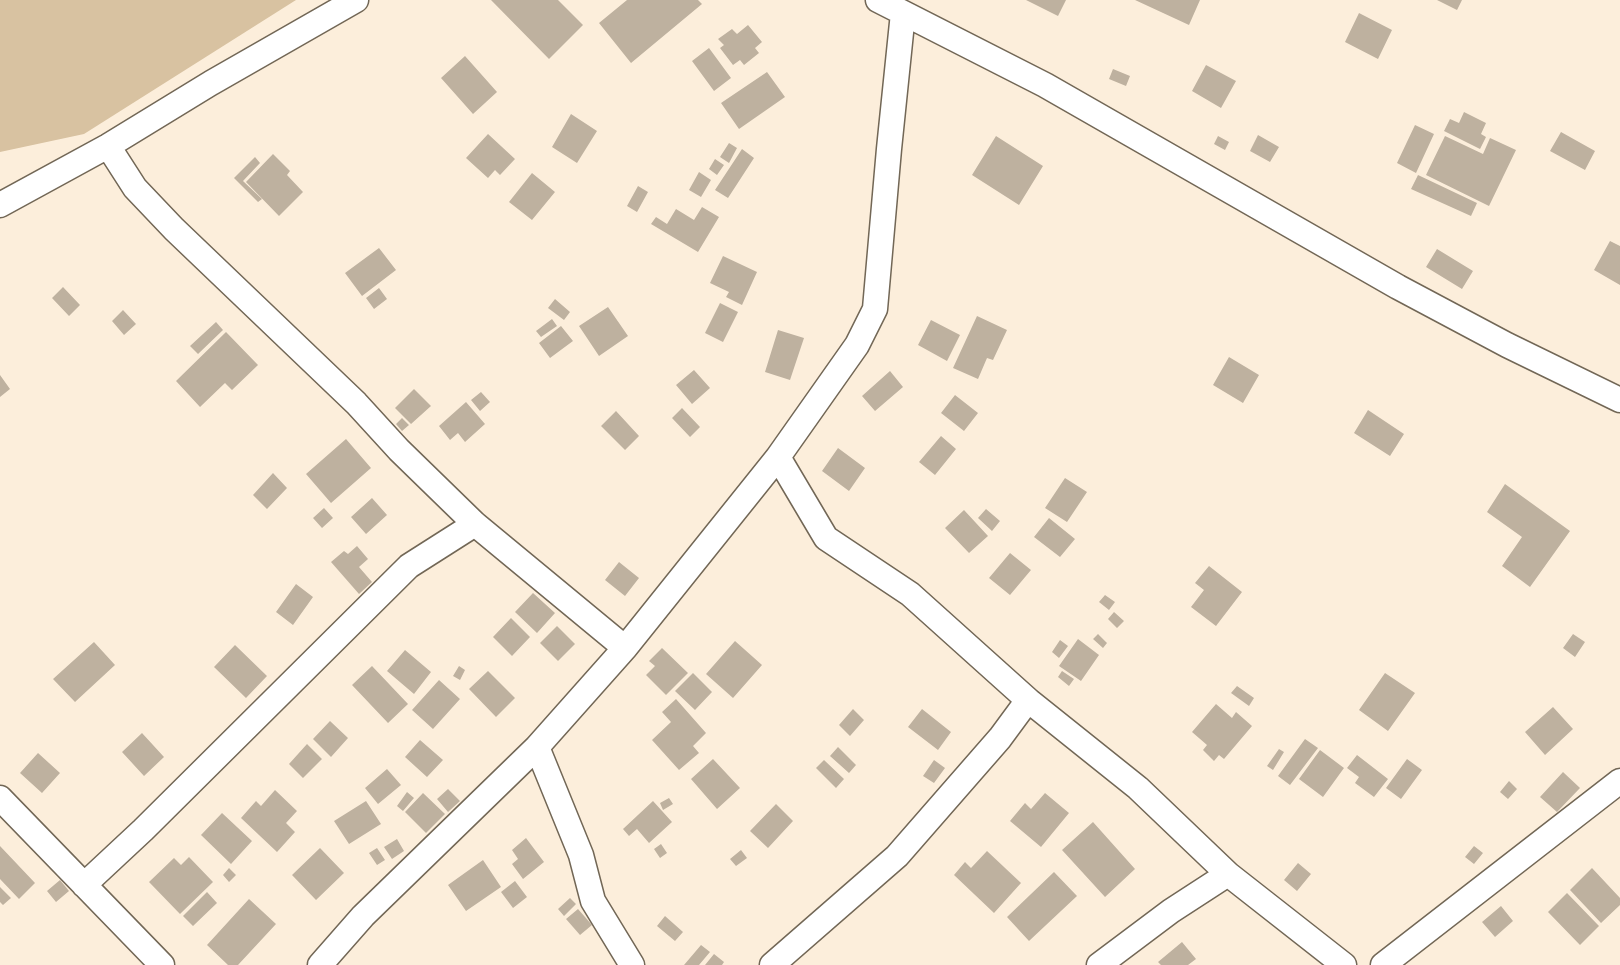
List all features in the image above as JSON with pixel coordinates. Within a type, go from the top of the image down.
[{"type":"street","points":[[0,205],[108,146],[211,83],[356,0]]},
{"type":"street","points":[[878,0],[1045,85],[1398,287],[1507,345],[1620,400]]},
{"type":"street","points":[[320,965],[363,916],[537,747],[625,648],[778,457],[857,345],[875,309],[903,14]]},
{"type":"street","points":[[108,146],[135,188],[174,229],[347,395],[399,450],[476,524],[625,648]]},
{"type":"street","points":[[778,457],[825,538],[910,594],[1028,700],[1138,788],[1228,873],[1344,965]]},
{"type":"street","points":[[84,885],[143,830],[409,566],[476,524]]},
{"type":"street","points":[[772,965],[897,856],[1000,738],[1028,700]]},
{"type":"street","points":[[537,747],[581,855],[593,901],[632,965]]},
{"type":"street","points":[[1383,965],[1620,781]]},
{"type":"street","points":[[0,798],[162,965]]},
{"type":"street","points":[[1099,965],[1171,911],[1228,873]]},
{"type":"shaded area","points":[[0,0],[296,0],[84,134],[0,152]]},
{"type":"building","points":[[491,0],[558,0],[583,25],[549,59]]},
{"type":"building","points":[[627,0],[698,0],[702,4],[631,63],[599,23]]},
{"type":"building","points":[[1026,0],[1066,0],[1058,16]]},
{"type":"building","points":[[1135,0],[1200,0],[1189,25]]},
{"type":"building","points":[[1437,0],[1462,0],[1457,10]]},
{"type":"building","points":[[1359,13],[1392,30],[1378,59],[1345,42]]},
{"type":"building","points":[[748,25],[762,42],[755,48],[759,53],[744,65],[740,60],[733,65],[720,48],[724,45],[718,39],[732,29],[737,34]]},
{"type":"building","points":[[709,48],[731,78],[714,91],[692,61]]},
{"type":"building","points":[[465,56],[497,92],[473,114],[441,78]]},
{"type":"building","points":[[1206,65],[1236,81],[1221,108],[1192,91]]},
{"type":"building","points":[[1113,69],[1130,76],[1126,86],[1109,79]]},
{"type":"building","points":[[767,72],[785,97],[739,129],[721,103]]},
{"type":"building","points":[[1464,112],[1486,123],[1481,134],[1486,137],[1480,149],[1444,131],[1450,119],[1459,123]]},
{"type":"building","points":[[571,114],[597,131],[577,163],[552,147]]},
{"type":"building","points":[[1415,125],[1434,134],[1416,173],[1397,163]]},
{"type":"building","points":[[1561,132],[1595,151],[1585,170],[1550,151]]},
{"type":"building","points":[[488,134],[515,159],[500,175],[495,170],[488,178],[466,158]]},
{"type":"building","points":[[1258,135],[1279,147],[1270,162],[1250,151]]},
{"type":"building","points":[[996,136],[1043,166],[1019,205],[972,175]]},
{"type":"building","points":[[1218,136],[1229,142],[1225,150],[1214,144]]},
{"type":"building","points":[[1445,136],[1483,154],[1490,138],[1516,150],[1489,206],[1426,175]]},
{"type":"building","points":[[729,143],[737,148],[729,163],[720,157]]},
{"type":"building","points":[[742,149],[754,158],[728,198],[715,190]]},
{"type":"building","points":[[273,154],[290,171],[287,175],[303,192],[279,216],[246,182]]},
{"type":"building","points":[[255,157],[260,163],[243,181],[262,199],[258,202],[234,178]]},
{"type":"building","points":[[715,159],[724,165],[717,175],[709,169]]},
{"type":"building","points":[[699,172],[711,180],[701,197],[689,190]]},
{"type":"building","points":[[532,173],[555,192],[532,220],[509,202]]},
{"type":"building","points":[[1418,175],[1477,203],[1471,216],[1411,189]]},
{"type":"building","points":[[638,186],[648,192],[637,212],[627,206]]},
{"type":"building","points":[[702,207],[719,217],[698,252],[651,224],[656,217],[667,224],[676,209],[694,220]]},
{"type":"building","points":[[1610,241],[1620,246],[1620,285],[1594,270]]},
{"type":"building","points":[[379,248],[396,270],[362,296],[345,273]]},
{"type":"building","points":[[1437,249],[1473,271],[1462,289],[1426,267]]},
{"type":"building","points":[[723,256],[757,272],[742,305],[726,297],[729,292],[710,283]]},
{"type":"building","points":[[63,287],[80,305],[69,316],[52,298]]},
{"type":"building","points":[[379,288],[387,299],[374,309],[366,298]]},
{"type":"building","points":[[555,299],[570,312],[564,320],[548,308]]},
{"type":"building","points":[[720,303],[738,312],[723,342],[705,333]]},
{"type":"building","points":[[608,307],[628,336],[599,356],[579,326]]},
{"type":"building","points":[[123,310],[136,324],[124,335],[112,321]]},
{"type":"building","points":[[977,316],[1007,330],[993,360],[987,358],[978,379],[953,368]]},
{"type":"building","points":[[552,319],[557,326],[541,337],[536,331]]},
{"type":"building","points":[[931,320],[960,335],[947,361],[918,345]]},
{"type":"building","points":[[216,322],[223,330],[198,354],[190,346]]},
{"type":"building","points":[[561,326],[573,341],[550,358],[539,343]]},
{"type":"building","points":[[778,330],[804,338],[790,380],[765,372]]},
{"type":"building","points":[[226,332],[258,365],[232,390],[225,383],[200,407],[176,381]]},
{"type":"building","points":[[1229,357],[1259,375],[1243,403],[1213,385]]},
{"type":"building","points":[[694,370],[710,388],[692,404],[676,385]]},
{"type":"building","points":[[890,371],[903,387],[875,411],[862,396]]},
{"type":"building","points":[[0,375],[10,389],[0,397]]},
{"type":"building","points":[[414,389],[431,406],[411,424],[395,408]]},
{"type":"building","points":[[481,392],[490,402],[480,411],[471,400]]},
{"type":"building","points":[[955,395],[978,413],[964,431],[941,413]]},
{"type":"building","points":[[466,402],[485,424],[465,442],[458,433],[450,440],[439,426]]},
{"type":"building","points":[[682,408],[700,427],[690,437],[672,418]]},
{"type":"building","points":[[1368,410],[1404,434],[1390,456],[1354,433]]},
{"type":"building","points":[[616,411],[639,436],[625,450],[601,426]]},
{"type":"building","points":[[402,418],[409,425],[402,431],[396,424]]},
{"type":"building","points":[[941,436],[956,449],[935,475],[919,462]]},
{"type":"building","points":[[346,439],[371,468],[331,503],[306,474]]},
{"type":"building","points":[[838,448],[865,468],[849,491],[822,471]]},
{"type":"building","points":[[273,473],[287,488],[267,509],[253,495]]},
{"type":"building","points":[[1065,478],[1087,492],[1067,522],[1045,508]]},
{"type":"building","points":[[1505,484],[1570,531],[1530,587],[1502,566],[1522,537],[1487,512]]},
{"type":"building","points":[[372,498],[387,515],[366,534],[351,517]]},
{"type":"building","points":[[324,508],[333,518],[322,528],[313,518]]},
{"type":"building","points":[[986,509],[1000,521],[992,531],[978,518]]},
{"type":"building","points":[[964,510],[988,536],[969,553],[945,528]]},
{"type":"building","points":[[1049,518],[1075,539],[1060,557],[1034,537]]},
{"type":"building","points":[[357,546],[368,559],[359,567],[372,582],[359,594],[331,562],[344,551],[348,554]]},
{"type":"building","points":[[1010,553],[1031,570],[1010,595],[989,578]]},
{"type":"building","points":[[619,562],[639,578],[625,596],[605,580]]},
{"type":"building","points":[[1209,566],[1242,592],[1216,626],[1191,607],[1204,590],[1195,583]]},
{"type":"building","points":[[296,584],[313,597],[293,625],[276,612]]},
{"type":"building","points":[[533,593],[555,613],[537,633],[515,612]]},
{"type":"building","points":[[1105,595],[1115,602],[1109,610],[1099,602]]},
{"type":"building","points":[[1114,612],[1124,621],[1117,628],[1108,619]]},
{"type":"building","points":[[511,618],[530,637],[512,656],[493,637]]},
{"type":"building","points":[[557,626],[575,644],[558,661],[540,643]]},
{"type":"building","points":[[1098,634],[1107,643],[1103,648],[1093,639]]},
{"type":"building","points":[[1573,634],[1585,642],[1575,657],[1563,648]]},
{"type":"building","points":[[1078,639],[1099,655],[1081,681],[1059,666]]},
{"type":"building","points":[[1060,640],[1068,646],[1059,658],[1052,652]]},
{"type":"building","points":[[735,641],[762,665],[733,698],[706,674]]},
{"type":"building","points":[[94,642],[115,665],[75,702],[53,679]]},
{"type":"building","points":[[235,645],[267,676],[246,698],[214,667]]},
{"type":"building","points":[[662,648],[688,673],[666,695],[646,675],[655,666],[649,661]]},
{"type":"building","points":[[405,650],[431,672],[414,694],[387,671]]},
{"type":"building","points":[[372,666],[408,704],[388,723],[352,685]]},
{"type":"building","points":[[459,666],[465,670],[460,680],[453,676]]},
{"type":"building","points":[[488,671],[515,698],[496,717],[469,689]]},
{"type":"building","points":[[1062,671],[1074,679],[1069,686],[1058,677]]},
{"type":"building","points":[[693,673],[712,692],[695,710],[675,691]]},
{"type":"building","points":[[1385,673],[1415,693],[1388,731],[1359,710]]},
{"type":"building","points":[[439,680],[460,699],[433,729],[412,710]]},
{"type":"building","points":[[1237,686],[1254,698],[1249,706],[1231,693]]},
{"type":"building","points":[[676,699],[706,733],[693,746],[699,753],[679,770],[652,740],[671,722],[662,712]]},
{"type":"building","points":[[1216,704],[1232,718],[1236,712],[1252,726],[1224,759],[1219,755],[1214,761],[1203,750],[1207,745],[1192,732]]},
{"type":"building","points":[[1553,707],[1573,729],[1545,755],[1525,732]]},
{"type":"building","points":[[853,709],[864,720],[850,736],[839,725]]},
{"type":"building","points":[[922,709],[951,732],[938,750],[908,727]]},
{"type":"building","points":[[330,721],[348,738],[331,757],[313,739]]},
{"type":"building","points":[[142,733],[164,757],[144,776],[122,752]]},
{"type":"building","points":[[1305,739],[1318,748],[1290,785],[1278,776]]},
{"type":"building","points":[[420,740],[443,760],[427,777],[405,757]]},
{"type":"building","points":[[307,744],[322,759],[303,778],[289,764]]},
{"type":"building","points":[[838,747],[856,765],[849,773],[830,756]]},
{"type":"building","points":[[1279,749],[1284,752],[1273,770],[1267,766]]},
{"type":"building","points":[[1320,750],[1344,768],[1323,797],[1299,779]]},
{"type":"building","points":[[38,753],[60,773],[42,793],[20,773]]},
{"type":"building","points":[[1357,755],[1388,779],[1374,797],[1355,783],[1359,777],[1347,768]]},
{"type":"building","points":[[713,759],[740,788],[717,809],[691,779]]},
{"type":"building","points":[[1407,759],[1422,770],[1401,799],[1386,788]]},
{"type":"building","points":[[824,760],[844,779],[836,788],[816,768]]},
{"type":"building","points":[[934,760],[945,768],[934,783],[923,776]]},
{"type":"building","points":[[387,769],[401,785],[378,804],[365,788]]},
{"type":"building","points":[[1563,772],[1580,788],[1557,812],[1540,797]]},
{"type":"building","points":[[1509,781],[1517,789],[1508,799],[1500,792]]},
{"type":"building","points":[[448,789],[460,801],[448,812],[437,799]]},
{"type":"building","points":[[275,790],[297,811],[286,823],[295,832],[277,852],[241,818],[256,801],[261,806]]},
{"type":"building","points":[[407,792],[414,798],[403,811],[397,806]]},
{"type":"building","points":[[423,793],[445,814],[426,833],[405,812]]},
{"type":"building","points":[[1045,793],[1069,813],[1041,847],[1010,821],[1025,803],[1031,809]]},
{"type":"building","points":[[669,798],[673,804],[663,810],[660,803]]},
{"type":"building","points":[[366,801],[381,824],[349,844],[334,821]]},
{"type":"building","points":[[653,801],[672,822],[649,843],[637,829],[629,836],[623,829]]},
{"type":"building","points":[[776,804],[793,821],[768,848],[750,831]]},
{"type":"building","points":[[222,813],[252,841],[231,864],[201,835]]},
{"type":"building","points":[[1093,822],[1135,869],[1105,897],[1062,850]]},
{"type":"building","points":[[526,838],[544,862],[523,879],[512,864],[518,859],[512,850]]},
{"type":"building","points":[[397,839],[404,851],[392,859],[384,847]]},
{"type":"building","points":[[661,844],[667,853],[660,858],[654,849]]},
{"type":"building","points":[[0,846],[35,883],[19,899],[0,879]]},
{"type":"building","points":[[1474,846],[1483,853],[1474,864],[1465,857]]},
{"type":"building","points":[[320,848],[344,873],[316,900],[292,875]]},
{"type":"building","points":[[377,848],[385,860],[377,865],[369,853]]},
{"type":"building","points":[[741,850],[747,858],[736,866],[730,859]]},
{"type":"building","points":[[987,851],[1021,883],[994,913],[954,875],[965,862],[971,868]]},
{"type":"building","points":[[189,857],[213,882],[180,914],[149,882],[174,858],[181,865]]},
{"type":"building","points":[[483,860],[501,887],[466,911],[448,885]]},
{"type":"building","points":[[1298,863],[1311,874],[1297,891],[1284,880]]},
{"type":"building","points":[[229,868],[236,875],[229,882],[223,875]]},
{"type":"building","points":[[1592,868],[1620,898],[1620,905],[1601,923],[1570,890]]},
{"type":"building","points":[[1054,872],[1077,896],[1029,941],[1007,917]]},
{"type":"building","points":[[60,880],[69,891],[56,902],[47,891]]},
{"type":"building","points":[[515,881],[527,897],[513,908],[501,892]]},
{"type":"building","points":[[0,887],[11,898],[3,905],[0,902]]},
{"type":"building","points":[[207,892],[217,903],[193,926],[183,916]]},
{"type":"building","points":[[1567,893],[1599,926],[1580,945],[1548,912]]},
{"type":"building","points":[[570,898],[576,904],[564,916],[558,909]]},
{"type":"building","points":[[249,899],[276,924],[238,965],[228,965],[207,945]]},
{"type":"building","points":[[1501,906],[1513,921],[1495,937],[1482,922]]},
{"type":"building","points":[[578,909],[592,925],[580,935],[566,919]]},
{"type":"building","points":[[665,916],[683,932],[675,941],[657,926]]},
{"type":"building","points":[[1182,942],[1196,959],[1188,965],[1161,965],[1158,962]]},
{"type":"building","points":[[701,945],[710,952],[699,965],[684,965]]},
{"type":"building","points":[[714,954],[724,962],[722,965],[705,965]]}]
